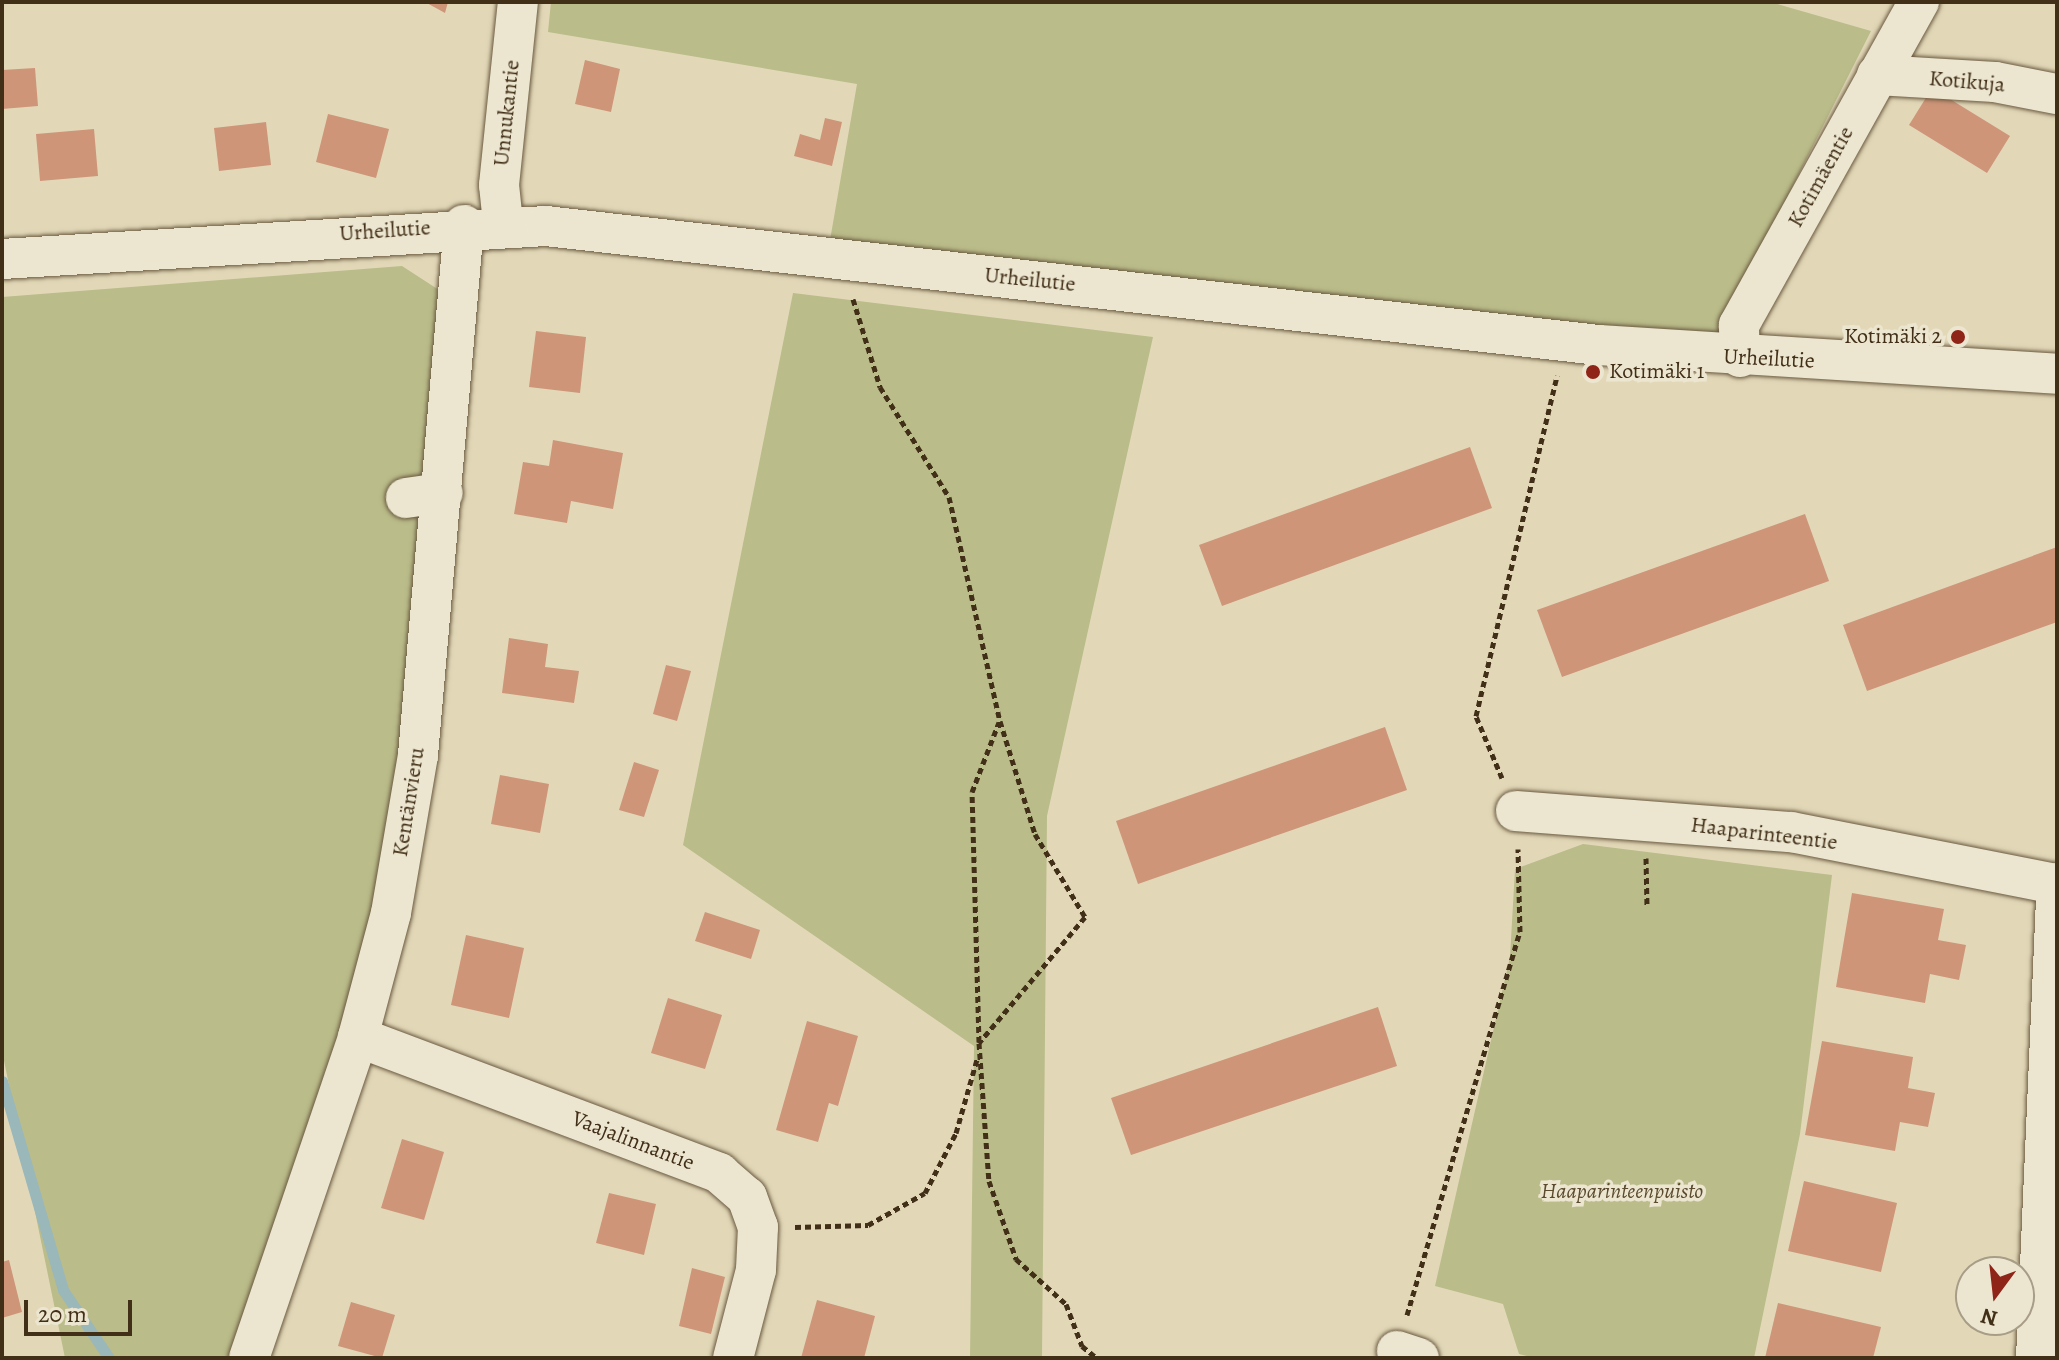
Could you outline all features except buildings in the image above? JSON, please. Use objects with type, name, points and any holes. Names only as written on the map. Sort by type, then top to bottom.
[{"type":"street","name":"Unnukantie","points":[[503,223],[499,185],[518,2]]},
{"type":"street","name":"Kotimäentie","points":[[1740,357],[1739,325],[1919,2]]},
{"type":"street","name":"Kotikuja","points":[[1877,75],[1995,82],[2057,94]]},
{"type":"street","name":"Urheilutie","points":[[2,259],[503,223],[1740,357],[2057,374]]},
{"type":"street","name":"Kentänvieru","points":[[249,1358],[358,1037],[391,913],[418,755],[425,496],[464,225]]},
{"type":"street","name":"Haaparinteentie","points":[[1516,811],[1791,832],[2057,884]]},
{"type":"street","points":[[2036,1358],[2057,884]]},
{"type":"street","name":"Vaajalinnantie","points":[[358,1037],[719,1173],[747,1197],[758,1227]]},
{"type":"street","points":[[733,1358],[758,1227]]},
{"type":"path","points":[[758,1227],[868,1225],[925,1193],[956,1133],[980,1051],[979,1043],[1085,917],[1035,834],[1000,721],[949,497],[880,387],[850,287]]},
{"type":"path","points":[[1408,1354],[1520,932],[1516,811],[1476,716],[1559,366]]},
{"type":"path","points":[[1000,721],[972,792],[980,1051],[989,1181],[1016,1259],[1066,1304],[1082,1346],[1097,1358]]},
{"type":"path","points":[[1646,821],[1647,907]]},
{"type":"green space","points":[[551,2],[1770,2],[1871,31],[1710,350],[829,246],[857,84],[548,32]]},
{"type":"green space","points":[[402,266],[439,290],[398,762],[377,906],[340,1037],[230,1358],[65,1358],[2,1051],[2,297]]},
{"type":"green space","points":[[793,293],[1153,337],[1047,816],[1042,1358],[970,1358],[974,1046],[683,845]]},
{"type":"green space","name":"Haaparinteenpuisto","points":[[1583,844],[1832,875],[1800,1134],[1754,1358],[1535,1358],[1519,1354],[1503,1304],[1435,1286],[1510,957],[1515,869]]},
{"type":"waterway","points":[[2,1081],[63,1290],[109,1358]]},
{"type":"place","name":"Kotimäki 2","points":[[1958,337]]},
{"type":"place","name":"Kotimäki 1","points":[[1593,372]]}]
